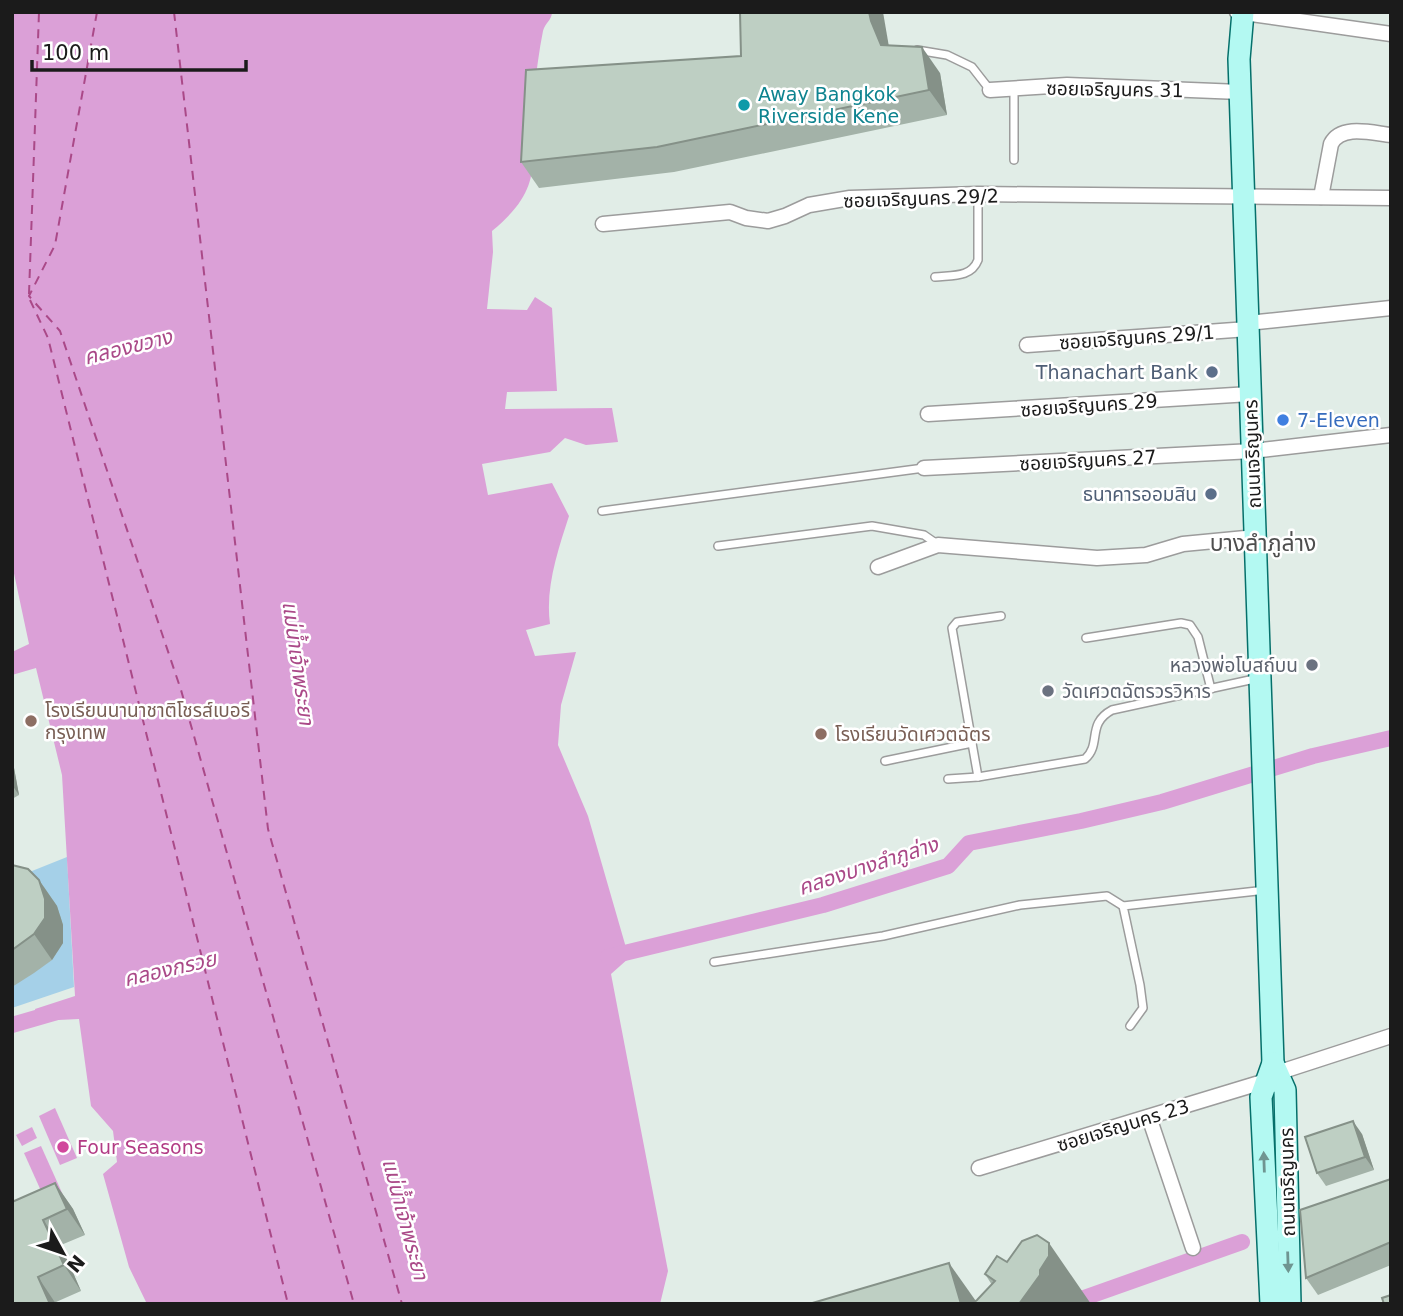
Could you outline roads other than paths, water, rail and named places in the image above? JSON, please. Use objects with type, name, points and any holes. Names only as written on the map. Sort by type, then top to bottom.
[{"type":"main road","name":"ถนนเจริญนคร","points":[[1241,12],[1239,59],[1243,197],[1272,1072],[1262,1097],[1274,1303]]},
{"type":"main road","name":"ถนนเจริญนคร","points":[[1272,1072],[1285,1090],[1295,1217],[1274,1303]]},
{"type":"street","points":[[1241,12],[1391,34]]},
{"type":"street","name":"ซอยเจริญนคร 31","points":[[990,90],[1067,85],[1240,92]]},
{"type":"street","points":[[1321,197],[1331,144],[1335,136],[1342,131],[1391,135]]},
{"type":"street","name":"ซอยเจริญนคร 29/2","points":[[603,224],[730,212],[746,218],[768,221],[809,205],[850,198],[978,194],[1391,198]]},
{"type":"street","name":"ซอยเจริญนคร 29/1","points":[[1027,345],[1248,326],[1391,308]]},
{"type":"street","name":"ซอยเจริญนคร 29","points":[[928,414],[1250,394]]},
{"type":"street","name":"ซอยเจริญนคร 27","points":[[923,468],[1253,451],[1391,435]]},
{"type":"street","points":[[878,567],[938,545],[1097,558],[1146,555],[1206,540],[1256,537]]},
{"type":"street","name":"ซอยเจริญนคร 23","points":[[979,1168],[1149,1117],[1272,1072],[1391,1036]]},
{"type":"street","points":[[1149,1117],[1193,1248]]},
{"type":"lane","points":[[908,48],[947,55],[972,67],[990,90]]},
{"type":"lane","points":[[1014,89],[1014,160]]},
{"type":"lane","points":[[935,277],[969,273],[974,268],[978,260],[978,194]]},
{"type":"lane","points":[[602,511],[923,468]]},
{"type":"lane","points":[[718,546],[872,526],[924,535],[938,545]]},
{"type":"lane","points":[[978,777],[952,628],[957,622],[1001,616]]},
{"type":"lane","points":[[1086,638],[1181,623],[1190,625],[1198,637],[1212,689]]},
{"type":"lane","points":[[948,779],[978,777],[1085,760],[1092,752],[1095,726],[1112,710],[1259,678]]},
{"type":"lane","points":[[885,761],[972,743]]},
{"type":"lane","points":[[714,962],[883,936],[1020,905],[1107,896],[1123,906],[1266,890]]},
{"type":"lane","points":[[1123,906],[1143,1008],[1130,1026]]},
{"type":"water","points":[[12,12],[552,12],[543,31],[534,89],[533,165],[530,181],[511,213],[492,231],[493,252],[487,309],[527,310],[535,297],[552,308],[557,391],[507,392],[505,409],[612,408],[618,442],[586,445],[565,438],[550,452],[482,464],[488,495],[552,483],[569,516],[551,583],[550,624],[526,630],[535,656],[576,652],[561,705],[558,745],[588,816],[629,958],[611,974],[668,1271],[660,1304],[147,1304],[129,1267],[103,1174],[117,1162],[113,1131],[91,1106],[79,1019],[38,1021],[35,1009],[75,996],[62,775],[36,668],[12,675],[12,652],[29,644],[12,564]]},
{"type":"water","points":[[55,1108],[77,1158],[60,1165],[39,1116]]},
{"type":"water","points":[[32,1127],[37,1138],[22,1146],[16,1135]]},
{"type":"water","points":[[41,1146],[63,1195],[46,1202],[24,1153]]},
{"type":"waterway","name":"คลองบางลำภูล่าง","points":[[608,957],[823,905],[948,866],[969,843],[1162,802],[1313,756],[1391,738]]},
{"type":"waterway","name":"คลองกรวย","points":[[12,1025],[57,1012]]},
{"type":"waterway","points":[[1067,1304],[1242,1242]]},
{"type":"place","name":"Away Bangkok Riverside Kene","points":[[744,105]]},
{"type":"place","name":"Thanachart Bank","points":[[1212,372]]},
{"type":"place","name":"7-Eleven","points":[[1283,420]]},
{"type":"place","name":"ธนาคารออมสิน","points":[[1211,494]]},
{"type":"place","name":"หลวงพ่อโบสถ์บน","points":[[1312,665]]},
{"type":"place","name":"วัดเศวตฉัตรวรวิหาร","points":[[1048,691]]},
{"type":"place","name":"โรงเรียนนานาชาติโชรส์เบอรี กรุงเทพ","points":[[31,721]]},
{"type":"place","name":"โรงเรียนวัดเศวตฉัตร","points":[[821,734]]},
{"type":"place","name":"Four Seasons","points":[[63,1147]]},
{"type":"district","name":"บางลำภูล่าง","points":[[1263,543]]},
{"type":"water label","name":"คลองขวาง","points":[[128,347]]},
{"type":"water label","name":"แม่น้ำเจ้าพระยา","points":[[298,663]]},
{"type":"water label","name":"แม่น้ำเจ้าพระยา","points":[[405,1219]]}]
